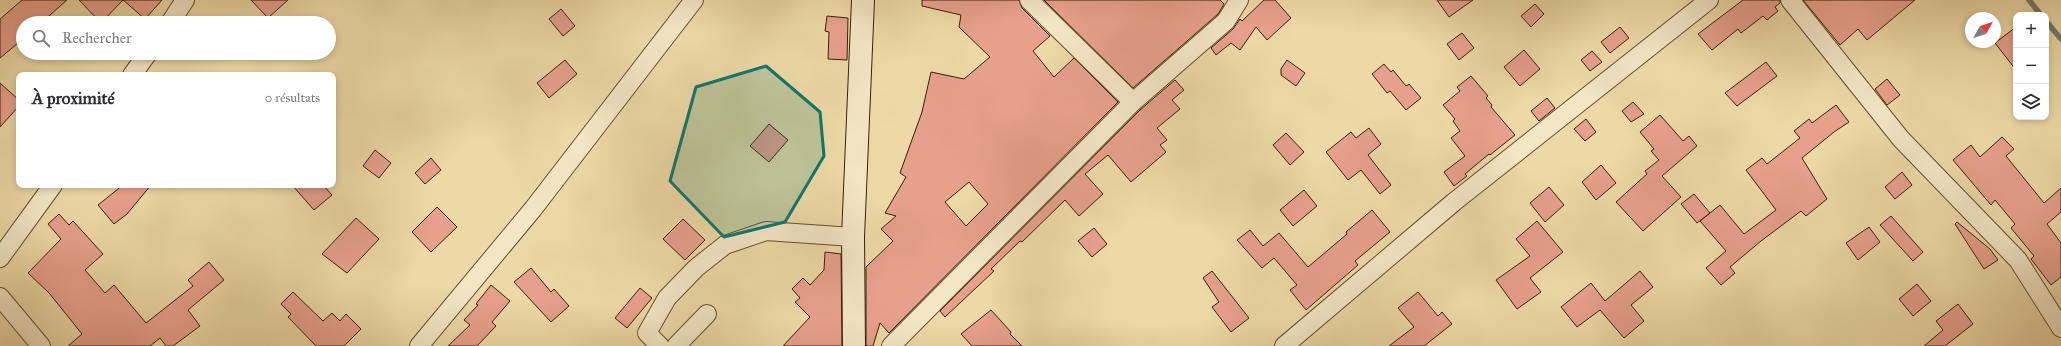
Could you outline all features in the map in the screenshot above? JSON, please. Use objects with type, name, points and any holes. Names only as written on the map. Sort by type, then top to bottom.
[{"type":"street","points":[[175,16],[185,0]]},
{"type":"street","points":[[419,346],[533,209],[694,0]]},
{"type":"street","points":[[854,346],[853,237],[863,0]]},
{"type":"street","points":[[1029,0],[1133,102]]},
{"type":"street","points":[[892,346],[1133,102],[1226,21],[1239,0]]},
{"type":"street","points":[[1284,346],[1454,202],[1709,0]]},
{"type":"street","points":[[1790,0],[1901,139],[2018,260],[2061,328]]},
{"type":"street","points":[[134,72],[143,60]]},
{"type":"street","points":[[0,258],[51,188]]},
{"type":"street","points":[[660,346],[647,333],[667,298],[696,268],[725,245],[766,231],[853,237]]},
{"type":"street","points":[[0,297],[41,346]]},
{"type":"street","points":[[676,346],[707,314]]},
{"type":"highlighted area","points":[[766,66],[820,112],[824,156],[785,222],[724,237],[670,181],[696,87]]},
{"type":"building","points":[[22,0],[67,0],[49,16],[16,16],[16,45],[0,58],[0,19]]},
{"type":"building","points":[[79,0],[123,0],[108,16],[94,16]]},
{"type":"building","points":[[123,0],[162,0],[148,16],[142,16]]},
{"type":"building","points":[[251,0],[288,0],[270,16],[266,16]]},
{"type":"building","points":[[922,0],[1019,0],[1022,8],[1050,36],[1033,51],[1054,77],[1074,58],[1118,102],[889,333],[880,323],[873,346],[866,346],[866,267],[893,241],[881,229],[896,216],[885,213],[906,177],[900,173],[922,112],[931,72],[964,79],[990,57],[959,27],[961,15],[922,6]],"holes":[[[969,182],[988,204],[966,226],[945,202]]]},
{"type":"building","points":[[1044,0],[1220,0],[1224,4],[1218,14],[1133,88]]},
{"type":"building","points":[[1264,0],[1275,0],[1291,18],[1267,40],[1256,27],[1240,50],[1231,43],[1216,55],[1211,48],[1233,29],[1240,19],[1242,21]]},
{"type":"building","points":[[1437,0],[1473,0],[1449,17]]},
{"type":"building","points":[[1743,0],[1780,0],[1780,3],[1775,7],[1778,11],[1767,20],[1763,16],[1741,33],[1738,29],[1712,50],[1698,34]]},
{"type":"building","points":[[1803,0],[1915,0],[1867,40],[1858,29],[1840,45]]},
{"type":"building","points":[[1535,4],[1544,14],[1531,27],[1521,16]]},
{"type":"building","points":[[561,9],[575,26],[563,36],[549,19]]},
{"type":"building","points":[[827,16],[848,18],[847,60],[828,59],[829,32],[825,31]]},
{"type":"building","points":[[1620,27],[1629,38],[1610,53],[1601,42]]},
{"type":"building","points":[[2013,29],[2013,66],[1999,48],[2001,48],[2001,38]]},
{"type":"building","points":[[1462,33],[1474,48],[1459,60],[1447,44]]},
{"type":"building","points":[[1524,50],[1540,69],[1520,86],[1504,67]]},
{"type":"building","points":[[1592,51],[1602,62],[1590,71],[1581,60]]},
{"type":"building","points":[[565,60],[577,74],[549,98],[537,83]]},
{"type":"building","points":[[1287,60],[1305,73],[1296,86],[1281,75],[1281,69]]},
{"type":"building","points":[[1766,62],[1777,76],[1737,106],[1725,93]]},
{"type":"building","points":[[1384,64],[1391,72],[1393,70],[1406,86],[1409,84],[1421,98],[1406,110],[1390,91],[1387,93],[1372,74]]},
{"type":"building","points":[[1471,76],[1488,96],[1486,98],[1492,105],[1491,107],[1515,135],[1465,174],[1467,176],[1454,186],[1444,172],[1465,156],[1451,138],[1460,131],[1453,121],[1455,119],[1443,105],[1460,91],[1457,87]]},
{"type":"building","points":[[1887,79],[1900,95],[1887,105],[1875,89]]},
{"type":"building","points":[[1175,80],[1184,90],[1172,100],[1180,109],[1157,128],[1167,140],[1160,145],[1166,152],[1131,182],[1108,155],[1085,174],[1103,194],[1079,216],[1065,200],[1022,242],[1020,241],[991,269],[994,271],[945,317],[940,311],[1140,110]]},
{"type":"building","points":[[0,83],[16,97],[16,109],[0,127]]},
{"type":"building","points":[[1547,98],[1555,108],[1539,121],[1531,111]]},
{"type":"building","points":[[1633,102],[1644,114],[1631,122],[1622,111]]},
{"type":"building","points":[[1836,105],[1849,122],[1802,158],[1827,199],[1806,216],[1801,211],[1761,241],[1730,267],[1735,273],[1721,285],[1706,268],[1726,251],[1700,221],[1720,205],[1744,234],[1776,210],[1746,170],[1762,158],[1767,164],[1800,138],[1794,131],[1809,119],[1812,123]]},
{"type":"building","points":[[1660,115],[1683,141],[1689,136],[1697,146],[1662,176],[1681,197],[1643,231],[1616,202],[1647,174],[1645,171],[1659,160],[1651,151],[1654,149],[1640,132]]},
{"type":"building","points":[[1586,119],[1596,132],[1585,141],[1574,129]]},
{"type":"building","points":[[769,124],[788,140],[769,162],[750,146]]},
{"type":"building","points":[[1369,128],[1381,144],[1368,155],[1391,185],[1380,194],[1361,170],[1348,180],[1326,152],[1351,132],[1356,138]]},
{"type":"building","points":[[1286,133],[1304,152],[1290,165],[1273,145]]},
{"type":"building","points":[[2002,137],[2014,149],[2006,156],[2044,203],[2061,188],[2061,212],[2047,224],[2061,243],[2061,277],[2051,285],[2031,259],[2034,256],[2011,228],[2015,224],[1995,200],[1991,205],[1953,160],[1971,145],[1980,157]]},
{"type":"building","points":[[375,150],[391,163],[379,178],[363,166]]},
{"type":"building","points":[[431,158],[441,170],[425,184],[415,173]]},
{"type":"building","points":[[1601,165],[1616,183],[1596,200],[1582,182]]},
{"type":"building","points":[[1902,172],[1912,185],[1895,199],[1885,187]]},
{"type":"building","points":[[1549,187],[1564,205],[1545,222],[1530,203]]},
{"type":"building","points":[[119,188],[149,188],[127,214],[114,224],[98,205]]},
{"type":"building","points":[[295,188],[326,188],[332,195],[314,210]]},
{"type":"building","points":[[1304,190],[1317,206],[1293,226],[1280,210]]},
{"type":"building","points":[[1694,194],[1710,213],[1697,223],[1681,204]]},
{"type":"building","points":[[437,207],[457,227],[431,252],[412,232]]},
{"type":"building","points":[[1372,210],[1390,232],[1355,261],[1358,265],[1306,310],[1290,290],[1297,285],[1274,258],[1262,268],[1237,240],[1250,230],[1263,246],[1279,233],[1308,267],[1347,234],[1346,232]]},
{"type":"building","points":[[59,214],[69,225],[73,221],[103,254],[85,270],[105,293],[114,285],[146,323],[193,286],[188,280],[209,262],[224,280],[188,310],[200,326],[173,346],[166,346],[160,338],[150,346],[68,346],[82,334],[49,293],[28,273],[61,239],[48,224]]},
{"type":"building","points":[[1891,216],[1923,252],[1913,261],[1880,225]]},
{"type":"building","points":[[356,218],[379,239],[347,273],[322,254]]},
{"type":"building","points":[[683,219],[705,240],[685,260],[663,239]]},
{"type":"building","points":[[1537,221],[1563,252],[1530,278],[1541,292],[1517,309],[1496,280],[1530,256],[1516,239]]},
{"type":"building","points":[[1957,222],[1990,249],[1998,260],[1984,269],[1955,224]]},
{"type":"building","points":[[1869,227],[1880,242],[1858,260],[1846,243]]},
{"type":"building","points":[[1094,228],[1107,244],[1092,257],[1078,241]]},
{"type":"building","points":[[825,252],[841,254],[842,346],[783,346],[810,317],[795,302],[800,298],[792,289],[803,278],[810,285],[824,270]]},
{"type":"building","points":[[531,268],[551,292],[554,289],[569,306],[551,322],[514,282]]},
{"type":"building","points":[[1212,271],[1249,318],[1231,332],[1212,307],[1219,302],[1203,278]]},
{"type":"building","points":[[1640,271],[1653,287],[1631,305],[1644,321],[1624,338],[1600,310],[1577,327],[1561,307],[1591,283],[1605,301]]},
{"type":"building","points":[[1917,284],[1931,301],[1913,316],[1899,299]]},
{"type":"building","points":[[491,285],[510,301],[492,322],[496,326],[477,346],[448,346],[470,325],[464,320],[478,305],[476,304]]},
{"type":"building","points":[[640,288],[652,298],[627,328],[615,318]]},
{"type":"building","points":[[293,292],[323,321],[332,313],[340,321],[346,314],[361,329],[344,346],[316,346],[288,317],[291,314],[281,304]]},
{"type":"building","points":[[1418,292],[1438,316],[1442,312],[1452,324],[1424,346],[1389,346],[1414,327],[1398,308]]},
{"type":"building","points":[[1958,304],[1973,324],[1945,346],[1924,346],[1943,330],[1936,321]]},
{"type":"building","points":[[991,310],[1011,332],[1010,334],[1022,346],[972,346],[961,334]]},
{"type":"waterway","points":[[2029,0],[2039,12]]},
{"type":"waterway","points":[[2049,25],[2061,39]]}]
